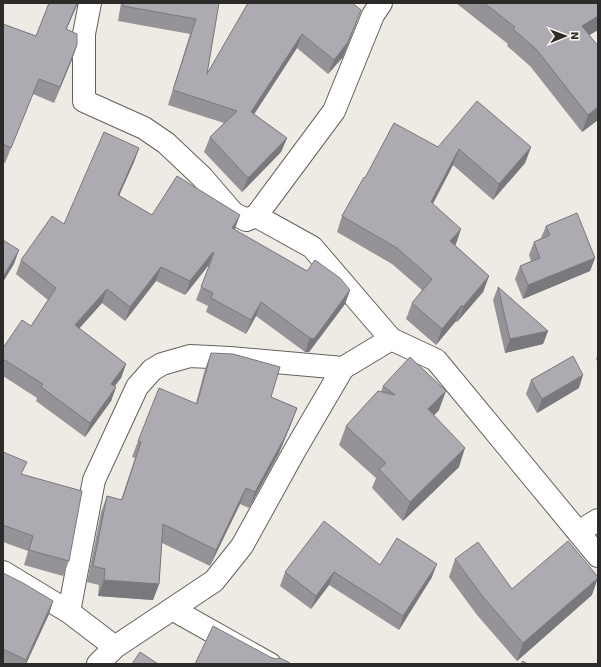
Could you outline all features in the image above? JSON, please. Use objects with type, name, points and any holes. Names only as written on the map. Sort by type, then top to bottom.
[{"type":"street","points":[[90,3],[84,34],[84,101],[144,128],[166,143],[202,177],[233,213],[246,220],[256,216],[334,111],[373,15],[381,3]]},
{"type":"street","points":[[256,216],[312,247],[391,339],[436,360],[598,556]]},
{"type":"street","points":[[98,664],[114,647],[214,581],[242,546],[295,450],[343,368],[391,339]]},
{"type":"street","points":[[69,612],[94,480],[137,387],[152,370],[162,364],[190,356],[343,368]]},
{"type":"street","points":[[578,532],[598,520]]},
{"type":"street","points":[[3,572],[69,612],[114,647]]},
{"type":"street","points":[[172,609],[270,664]]},
{"type":"building","points":[[49,3],[77,3],[66,29],[77,34],[77,45],[60,87],[39,79],[11,148],[3,144],[3,24],[36,36]]},
{"type":"building","points":[[124,3],[219,3],[207,74],[248,3],[352,3],[361,10],[348,42],[334,60],[302,34],[251,112],[287,138],[248,178],[210,137],[237,111],[173,90],[196,19],[123,6]]},
{"type":"building","points":[[484,3],[598,3],[598,16],[582,26],[598,46],[598,107],[588,115],[536,49],[513,29],[515,27]]},
{"type":"building","points":[[477,101],[531,147],[499,184],[459,149],[431,202],[461,229],[450,241],[489,276],[442,329],[412,303],[432,279],[397,248],[342,216],[364,177],[365,178],[394,123],[438,147]]},
{"type":"building","points":[[104,132],[139,148],[118,195],[152,215],[177,176],[240,215],[232,228],[307,271],[315,260],[340,278],[350,290],[314,339],[310,338],[261,302],[251,320],[211,298],[213,293],[201,287],[214,253],[213,252],[190,281],[161,267],[130,307],[107,289],[75,325],[126,364],[111,384],[116,387],[90,423],[41,387],[43,384],[3,359],[3,348],[22,320],[31,326],[56,288],[21,260],[52,216],[64,224]]},
{"type":"building","points":[[577,213],[595,258],[528,285],[520,266],[540,258],[534,242],[550,235],[546,226]]},
{"type":"building","points":[[3,240],[19,250],[3,277]]},
{"type":"building","points":[[498,287],[548,331],[510,339]]},
{"type":"building","points":[[211,353],[233,354],[280,367],[271,397],[297,408],[285,437],[255,492],[246,488],[216,550],[163,524],[159,584],[104,580],[105,569],[93,566],[107,496],[122,500],[141,442],[138,441],[159,388],[197,404]]},
{"type":"building","points":[[573,356],[583,375],[542,399],[531,380]]},
{"type":"building","points":[[410,357],[446,391],[428,409],[465,448],[410,502],[379,469],[386,463],[346,426],[378,391],[395,395],[383,386]]},
{"type":"building","points":[[3,452],[27,462],[21,474],[82,491],[69,561],[29,550],[33,536],[3,525]]},
{"type":"building","points":[[324,521],[380,565],[397,538],[437,564],[403,616],[334,572],[316,596],[285,572]]},
{"type":"building","points":[[568,541],[598,578],[523,643],[483,597],[455,559],[478,542],[512,589]]},
{"type":"building","points":[[3,573],[53,601],[26,660],[3,649]]},
{"type":"building","points":[[213,626],[270,657],[276,659],[280,658],[290,664],[195,664]]},
{"type":"building","points":[[140,652],[158,664],[132,664]]},
{"type":"building","points":[[523,661],[527,664],[520,664]]}]
